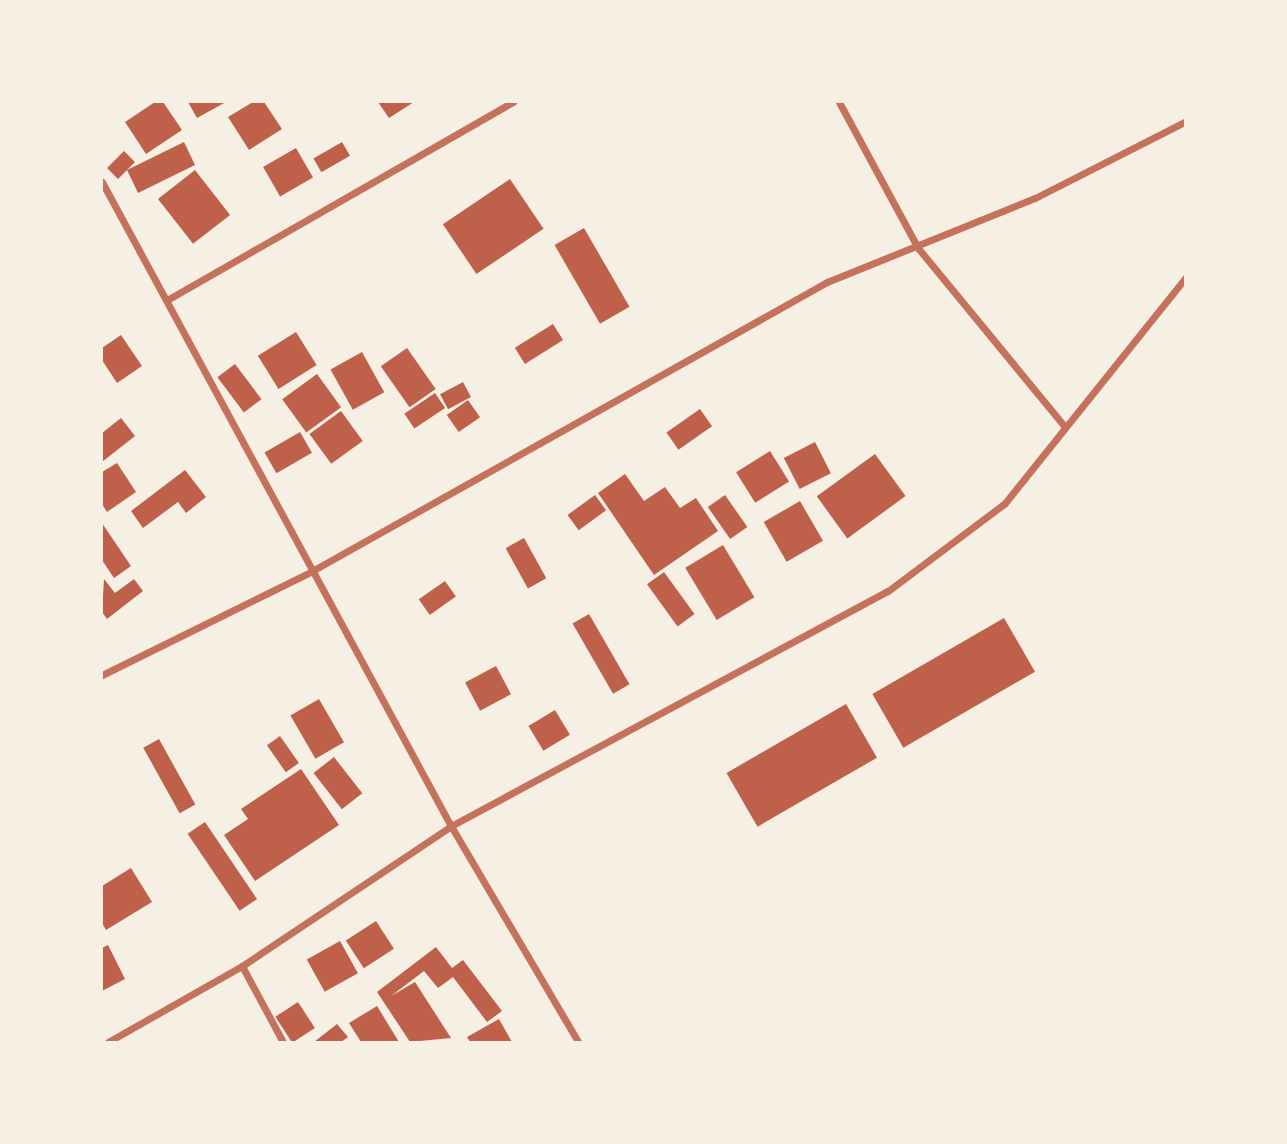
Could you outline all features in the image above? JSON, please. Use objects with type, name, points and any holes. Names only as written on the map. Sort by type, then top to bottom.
[{"type":"street","points":[[167,300],[513,102]]},
{"type":"street","points":[[839,102],[918,248],[1064,426]]},
{"type":"street","points":[[102,675],[312,571],[827,282],[918,248],[1035,198],[1185,121]]},
{"type":"street","points":[[102,182],[451,826],[578,1042]]},
{"type":"street","points":[[108,1042],[242,966],[451,826],[888,592],[1005,503],[1185,277]]},
{"type":"street","points":[[242,966],[283,1042]]},
{"type":"building","points":[[155,102],[163,102],[182,130],[146,154],[125,122]]},
{"type":"building","points":[[188,102],[226,102],[197,118]]},
{"type":"building","points":[[253,102],[264,102],[282,129],[249,150],[228,117]]},
{"type":"building","points":[[378,102],[414,102],[389,118]]},
{"type":"building","points":[[184,142],[195,165],[138,193],[127,170]]},
{"type":"building","points":[[342,142],[350,156],[321,172],[313,158]]},
{"type":"building","points":[[296,148],[313,177],[280,196],[263,167]]},
{"type":"building","points":[[124,151],[135,162],[118,179],[107,168]]},
{"type":"building","points":[[195,170],[230,215],[193,244],[158,199]]},
{"type":"building","points":[[510,179],[544,229],[476,274],[443,224]]},
{"type":"building","points":[[584,228],[630,307],[600,324],[555,245]]},
{"type":"building","points":[[553,324],[563,340],[525,364],[515,348]]},
{"type":"building","points":[[296,332],[317,365],[279,389],[258,356]]},
{"type":"building","points":[[121,335],[142,366],[117,383],[102,360],[102,348]]},
{"type":"building","points":[[407,348],[436,389],[409,407],[381,366]]},
{"type":"building","points":[[362,352],[384,392],[353,410],[331,369]]},
{"type":"building","points":[[235,364],[261,399],[244,412],[217,377]]},
{"type":"building","points":[[317,374],[341,407],[306,432],[282,399]]},
{"type":"building","points":[[463,382],[471,397],[448,409],[440,394]]},
{"type":"building","points":[[435,393],[445,408],[414,429],[404,414]]},
{"type":"building","points":[[468,400],[480,417],[459,432],[447,415]]},
{"type":"building","points":[[700,409],[712,426],[678,450],[666,433]]},
{"type":"building","points":[[341,411],[363,441],[331,464],[309,434]]},
{"type":"building","points":[[121,418],[135,436],[102,462],[102,433]]},
{"type":"building","points":[[300,432],[312,453],[276,473],[264,452]]},
{"type":"building","points":[[815,442],[831,473],[800,489],[784,458]]},
{"type":"building","points":[[770,451],[789,482],[755,503],[736,472]]},
{"type":"building","points":[[875,454],[906,496],[847,538],[817,496]]},
{"type":"building","points":[[117,463],[136,492],[107,512],[102,504],[102,472]]},
{"type":"building","points":[[185,470],[206,497],[186,513],[178,502],[143,528],[131,511]]},
{"type":"building","points":[[625,474],[644,501],[665,487],[680,508],[696,498],[718,531],[654,575],[598,493]]},
{"type":"building","points":[[595,495],[606,510],[579,530],[567,515]]},
{"type":"building","points":[[725,495],[747,527],[730,539],[708,507]]},
{"type":"building","points":[[800,501],[823,541],[787,562],[764,522]]},
{"type":"building","points":[[102,523],[131,566],[114,578],[102,560]]},
{"type":"building","points":[[524,538],[546,578],[528,588],[506,548]]},
{"type":"building","points":[[723,545],[754,597],[717,620],[685,568]]},
{"type":"building","points":[[664,572],[695,614],[678,626],[647,584]]},
{"type":"building","points":[[104,579],[115,593],[134,579],[143,591],[107,619],[102,612]]},
{"type":"building","points":[[445,581],[456,597],[430,615],[419,599]]},
{"type":"building","points":[[589,614],[630,684],[613,694],[573,624]]},
{"type":"building","points":[[1004,618],[1035,672],[903,748],[872,694]]},
{"type":"building","points":[[496,666],[511,694],[480,711],[465,682]]},
{"type":"building","points":[[319,699],[344,742],[315,759],[290,716]]},
{"type":"building","points":[[846,704],[877,758],[757,827],[726,773]]},
{"type":"building","points":[[555,710],[570,735],[543,751],[528,726]]},
{"type":"building","points":[[280,736],[299,763],[286,772],[267,745]]},
{"type":"building","points":[[159,739],[195,805],[180,813],[143,748]]},
{"type":"building","points":[[334,757],[362,793],[342,809],[314,773]]},
{"type":"building","points":[[301,769],[339,825],[255,881],[224,835],[248,819],[241,809]]},
{"type":"building","points":[[205,822],[257,899],[240,911],[188,834]]},
{"type":"building","points":[[131,868],[152,902],[106,930],[102,923],[102,886]]},
{"type":"building","points":[[376,921],[394,949],[364,968],[346,941]]},
{"type":"building","points":[[340,941],[358,973],[325,992],[307,959]]},
{"type":"building","points":[[108,945],[125,979],[102,991],[102,948]]},
{"type":"building","points":[[436,947],[452,968],[463,960],[502,1011],[487,1022],[453,977],[438,988],[424,971],[391,996],[415,982],[451,1038],[410,1042],[377,992]]},
{"type":"building","points":[[298,1002],[315,1028],[292,1042],[275,1017]]},
{"type":"building","points":[[377,1006],[399,1042],[361,1042],[349,1023]]},
{"type":"building","points":[[499,1019],[512,1042],[470,1042],[467,1037]]},
{"type":"building","points":[[337,1024],[348,1037],[341,1042],[314,1042]]}]
